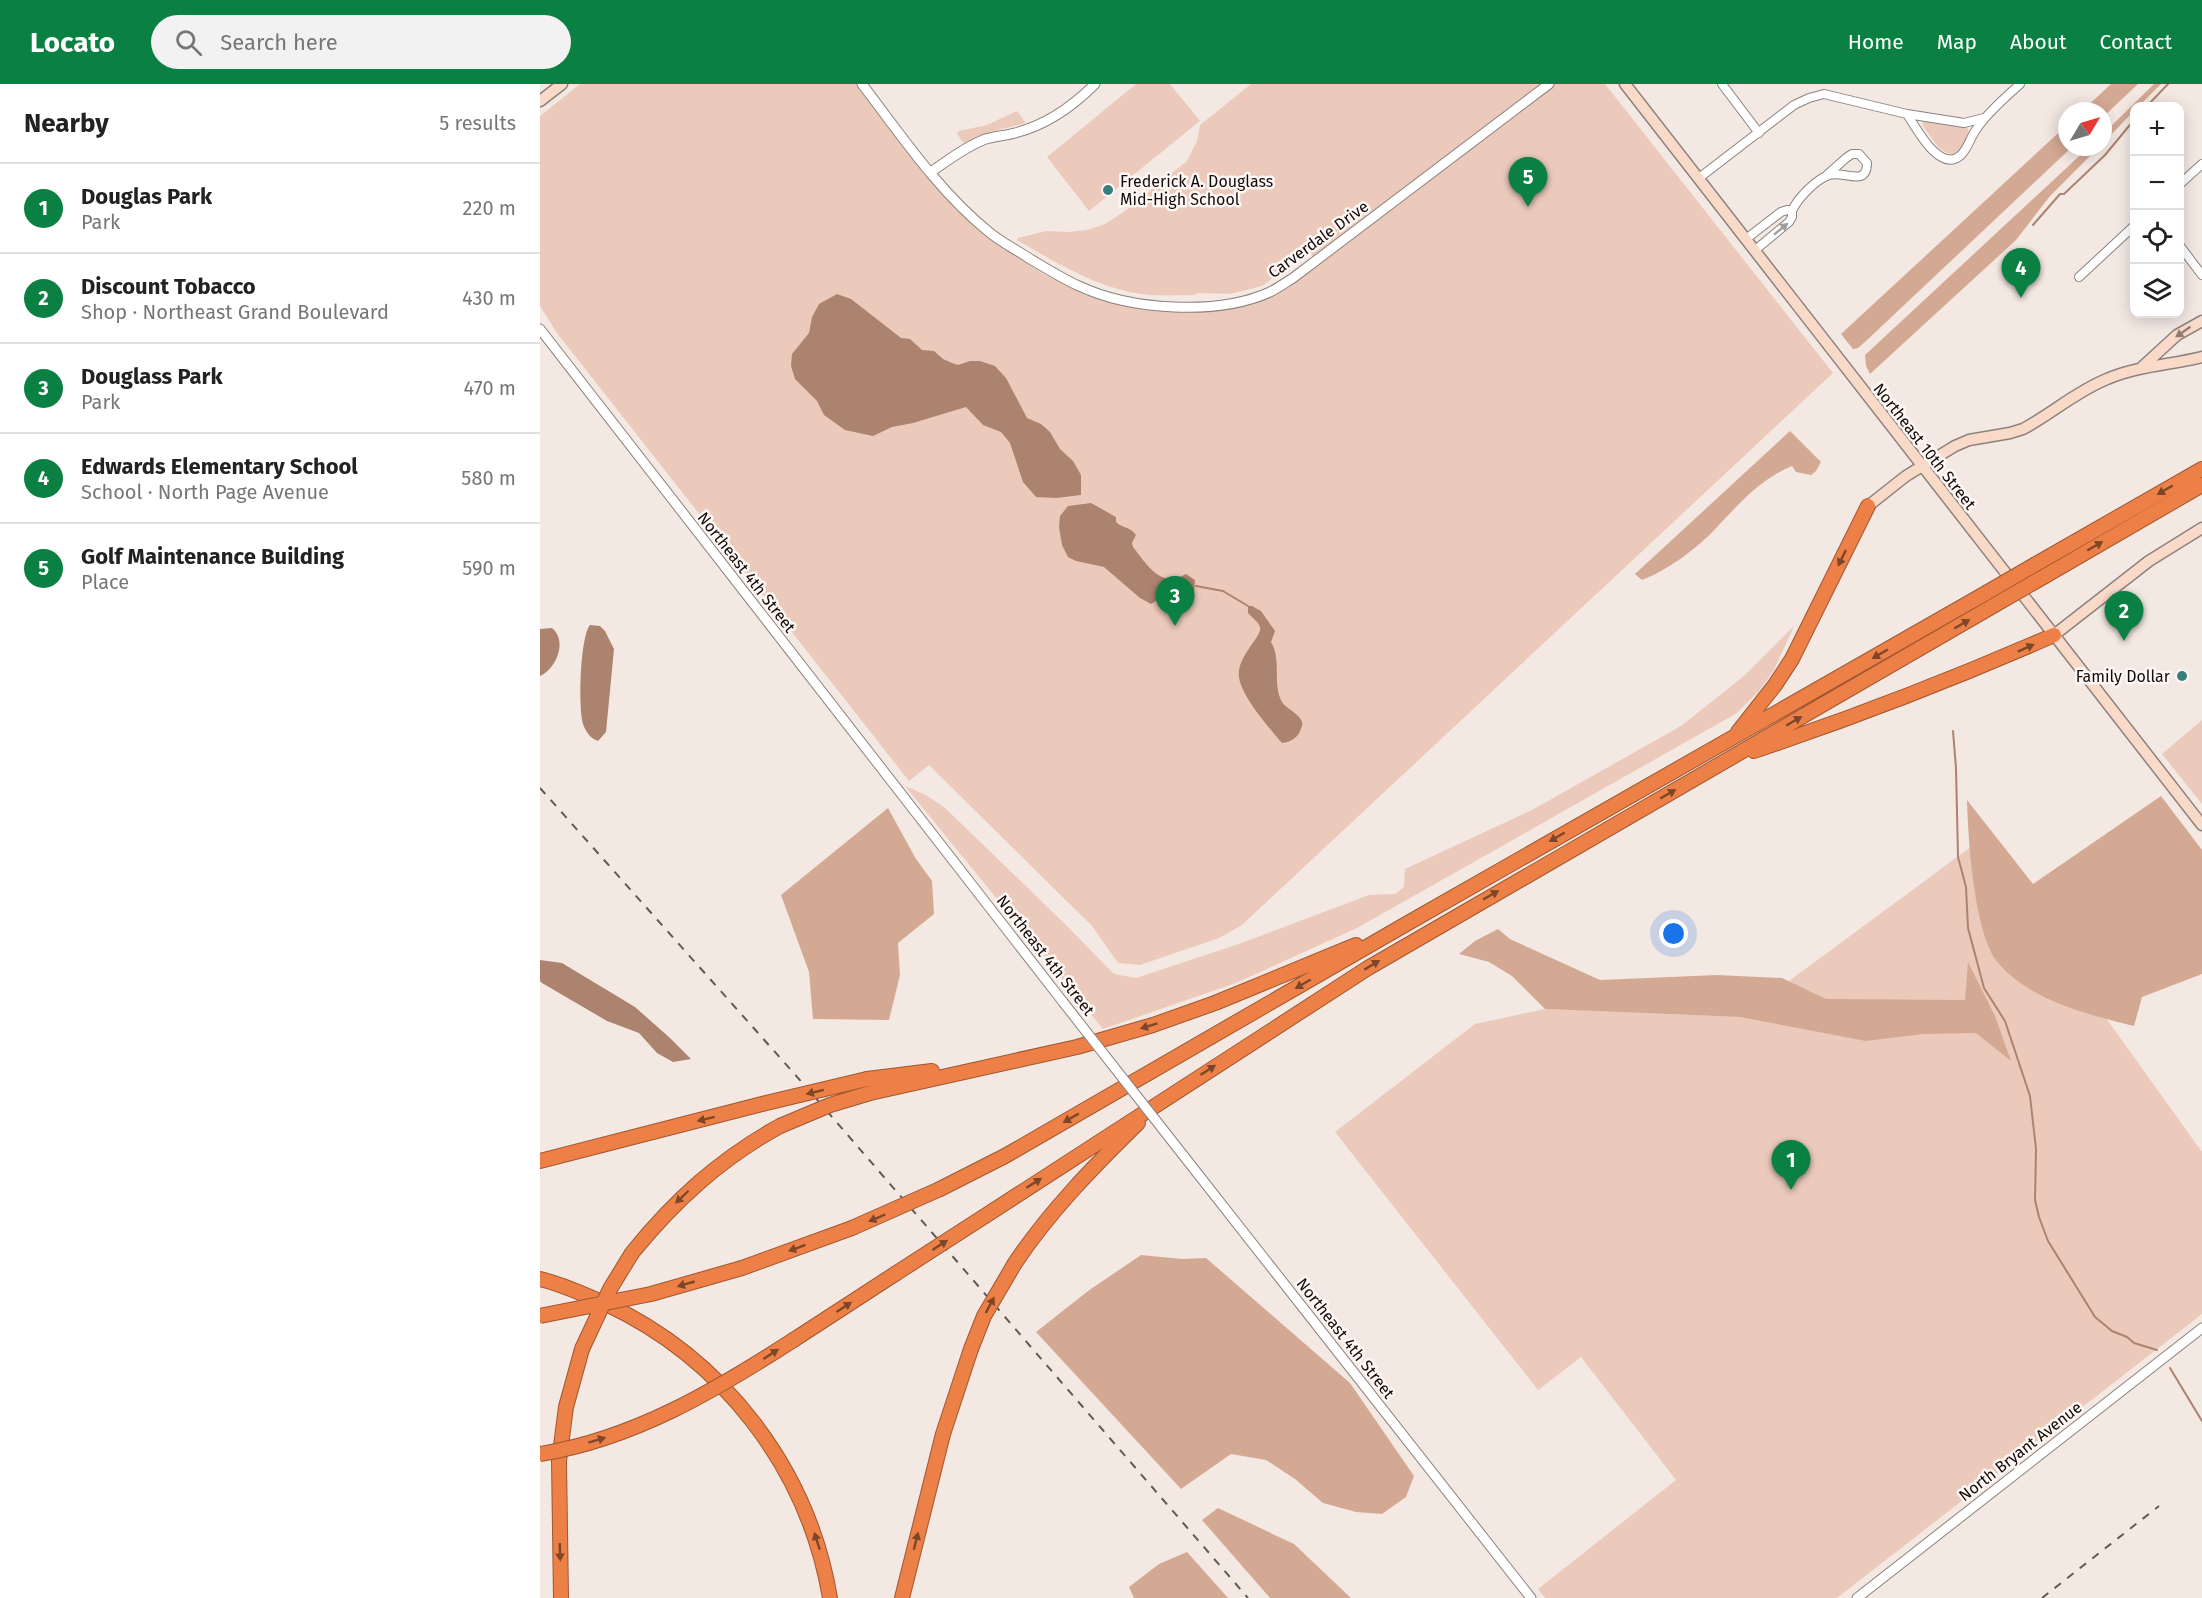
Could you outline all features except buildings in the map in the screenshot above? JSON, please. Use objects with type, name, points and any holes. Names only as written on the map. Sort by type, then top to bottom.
[{"type":"highway","points":[[540,1316],[651,1294],[742,1268],[852,1228],[940,1189],[1014,1150],[2202,469]]},
{"type":"highway","points":[[540,1454],[585,1443],[655,1419],[735,1378],[1368,968],[2202,484]]},
{"type":"highway","points":[[1734,736],[1775,685],[1792,659],[1868,506]]},
{"type":"highway","points":[[1725,761],[1811,732],[1998,660],[2054,635]]},
{"type":"highway","points":[[540,1161],[762,1104],[1077,1047],[1153,1025],[1224,999],[1408,923]]},
{"type":"highway","points":[[561,1598],[558,1505],[561,1439],[571,1385],[582,1349],[606,1297],[632,1253],[676,1202],[731,1156],[780,1126],[868,1086]]},
{"type":"highway","points":[[902,1598],[943,1434],[984,1317],[1033,1236],[1101,1160],[1159,1102]]},
{"type":"highway","points":[[540,1279],[577,1291],[643,1323],[688,1354],[732,1396],[761,1431],[781,1461],[798,1494],[812,1525],[822,1558],[830,1598]]},
{"type":"main road","points":[[540,101],[562,84]]},
{"type":"main road","name":"Northeast 10th Street","points":[[1625,84],[2202,825]]},
{"type":"main road","points":[[2141,368],[2177,335],[2202,321]]},
{"type":"main road","points":[[1868,506],[1922,466],[1955,446],[1969,440],[2023,429],[2093,385],[2141,368],[2202,357]]},
{"type":"main road","points":[[2054,635],[2149,561],[2202,528]]},
{"type":"street","name":"Carverdale Drive","points":[[862,84],[951,196],[990,233],[1080,287],[1124,301],[1189,307],[1226,304],[1269,292],[1293,278],[1549,84]]},
{"type":"street","points":[[931,172],[958,153],[979,142],[1016,133],[1052,118],[1079,99],[1095,84]]},
{"type":"street","points":[[1722,84],[1759,133]]},
{"type":"street","points":[[1907,114],[1931,149],[1943,159],[1952,160],[1960,156],[1984,118],[2020,84]]},
{"type":"street","points":[[1699,178],[1794,105],[1824,94],[1907,114],[1964,123],[1984,118]]},
{"type":"street","points":[[1754,250],[1790,222],[1797,199],[1852,154],[1859,154],[1867,163],[1864,175],[1858,177],[1827,175]]},
{"type":"street","points":[[2184,180],[2202,164]]},
{"type":"street","points":[[1746,239],[1781,212],[1792,211]]},
{"type":"street","points":[[2079,277],[2130,230]]},
{"type":"street","points":[[2184,251],[2202,275]]},
{"type":"street","name":"Northeast 4th Street","points":[[540,329],[1063,1002],[1531,1598]]},
{"type":"street","name":"North Bryant Avenue","points":[[1857,1598],[2202,1328]]},
{"type":"shaded area","points":[[580,84],[857,84],[955,209],[994,242],[1045,275],[1087,296],[1135,308],[1189,311],[1252,305],[1287,288],[1319,265],[1309,251],[1262,286],[1230,294],[1146,295],[1100,283],[1017,240],[1046,231],[1087,230],[1105,224],[1122,213],[1187,161],[1197,141],[1200,125],[1251,84],[1605,84],[1833,373],[1242,925],[1219,938],[1140,965],[1118,963],[1092,926],[929,765],[909,781],[557,333],[540,306],[540,116]]},
{"type":"shaded area","points":[[1136,84],[1170,84],[1200,121],[1089,211],[1047,157]]},
{"type":"shaded area","points":[[2111,84],[2138,84],[2112,109],[2112,102],[2092,102]]},
{"type":"shaded area","points":[[2154,84],[2161,84],[2143,102],[2136,102]]},
{"type":"shaded area","points":[[2130,108],[2130,115],[2112,134],[2112,125]]},
{"type":"shaded area","points":[[1017,111],[1026,123],[990,132],[964,143],[957,134],[959,131],[987,125]]},
{"type":"shaded area","points":[[1926,121],[1967,127],[1969,131],[1962,148],[1953,154],[1938,147],[1923,126],[1922,123]]},
{"type":"shaded area","points":[[2058,133],[2058,156],[2062,156],[1866,341],[1853,349],[1841,334]]},
{"type":"shaded area","points":[[2079,156],[2090,156],[2050,196],[2016,240],[1870,374],[1866,366],[1865,355]]},
{"type":"shaded area","points":[[837,294],[851,299],[901,338],[910,339],[922,350],[934,351],[943,359],[958,365],[980,361],[995,366],[1006,378],[1027,418],[1041,424],[1050,432],[1060,449],[1073,461],[1081,475],[1081,495],[1056,498],[1036,497],[1023,482],[1010,443],[1001,432],[983,425],[966,407],[892,427],[873,436],[845,430],[824,415],[817,401],[795,379],[791,366],[792,354],[809,333],[812,317],[819,304]]},
{"type":"shaded area","points":[[1790,431],[1821,462],[1816,471],[1811,475],[1796,472],[1792,466],[1780,472],[1751,492],[1709,535],[1682,558],[1642,580],[1635,574]]},
{"type":"shaded area","points":[[1091,503],[1116,517],[1116,522],[1134,532],[1136,535],[1132,543],[1133,547],[1160,576],[1172,579],[1186,574],[1195,580],[1194,593],[1188,596],[1167,594],[1151,604],[1140,598],[1104,567],[1068,557],[1062,545],[1060,516],[1068,506]]},
{"type":"shaded area","points":[[1248,606],[1261,611],[1275,631],[1271,642],[1276,656],[1279,695],[1284,705],[1302,722],[1297,736],[1286,742],[1282,743],[1263,721],[1241,685],[1239,669],[1241,662],[1260,631],[1259,625],[1248,613]]},
{"type":"shaded area","points":[[590,625],[600,626],[605,631],[614,649],[606,732],[598,741],[587,732],[581,716],[582,657]]},
{"type":"shaded area","points":[[1794,626],[1774,670],[1759,691],[1737,713],[1357,928],[1236,983],[1103,1029],[905,786],[924,794],[944,807],[1114,974],[1136,978],[1239,944],[1369,895],[1395,894],[1404,887],[1405,869],[1532,810],[1681,726],[1744,676]]},
{"type":"shaded area","points":[[552,628],[559,640],[558,654],[551,667],[540,676],[540,629]]},
{"type":"shaded area","points":[[2202,720],[2202,804],[2162,754]]},
{"type":"shaded area","points":[[2161,796],[2202,850],[2202,974],[2142,997],[2134,1026],[2061,1004],[2027,988],[2012,977],[1999,964],[1990,950],[1978,910],[1967,800],[2033,884]]},
{"type":"shaded area","points":[[888,808],[916,859],[932,881],[934,914],[898,943],[900,975],[889,1020],[813,1019],[809,972],[781,895]]},
{"type":"shaded area","points":[[1979,841],[2202,1152],[2202,1314],[1837,1598],[1545,1598],[1538,1589],[1676,1480],[1581,1357],[1538,1390],[1335,1132],[1475,1024],[1545,1009],[1740,1017]]},
{"type":"shaded area","points":[[1498,929],[1510,939],[1600,980],[1717,975],[1782,978],[1826,999],[1965,1000],[1968,962],[1995,1016],[2011,1061],[1976,1033],[1923,1034],[1866,1041],[1740,1017],[1545,1009],[1512,976],[1489,962],[1459,954],[1475,941]]},
{"type":"shaded area","points":[[540,960],[562,963],[635,1007],[691,1059],[673,1062],[657,1053],[639,1033],[607,1021],[542,983],[540,981]]},
{"type":"shaded area","points":[[1141,1255],[1182,1259],[1206,1258],[1350,1383],[1414,1476],[1406,1497],[1382,1514],[1356,1512],[1323,1503],[1295,1479],[1266,1460],[1231,1454],[1181,1489],[1036,1332],[1088,1291]]},
{"type":"shaded area","points":[[1218,1508],[1294,1544],[1351,1598],[1270,1598],[1202,1520]]},
{"type":"shaded area","points":[[1187,1552],[1228,1598],[1134,1598],[1129,1587],[1159,1564]]},
{"type":"waterway","points":[[2151,102],[2168,84]]},
{"type":"waterway","points":[[2033,225],[2060,194],[2064,194],[2105,155],[2130,125]]},
{"type":"waterway","points":[[1196,586],[1223,591],[1248,606]]},
{"type":"waterway","points":[[1953,731],[1958,857],[1966,887],[1968,928],[1984,988],[2005,1021],[2030,1096],[2036,1149],[2035,1200],[2039,1217],[2048,1241],[2095,1317],[2112,1331],[2127,1337],[2134,1343],[2157,1350]]},
{"type":"waterway","points":[[2170,1368],[2202,1421]]},
{"type":"railway","points":[[540,788],[807,1088],[1248,1598]]},
{"type":"railway","points":[[2042,1598],[2159,1506]]},
{"type":"place","name":"Frederick A. Douglass Mid-High School","points":[[1108,190]]},
{"type":"place","name":"Golf Maintenance Building","points":[[1528,207]]},
{"type":"place","name":"Edwards Elementary School","points":[[2021,298]]},
{"type":"place","name":"Douglass Park","points":[[1175,626]]},
{"type":"place","name":"Discount Tobacco","points":[[2124,641]]},
{"type":"place","name":"Family Dollar","points":[[2182,676]]},
{"type":"place","name":"Douglas Park","points":[[1791,1190]]}]
